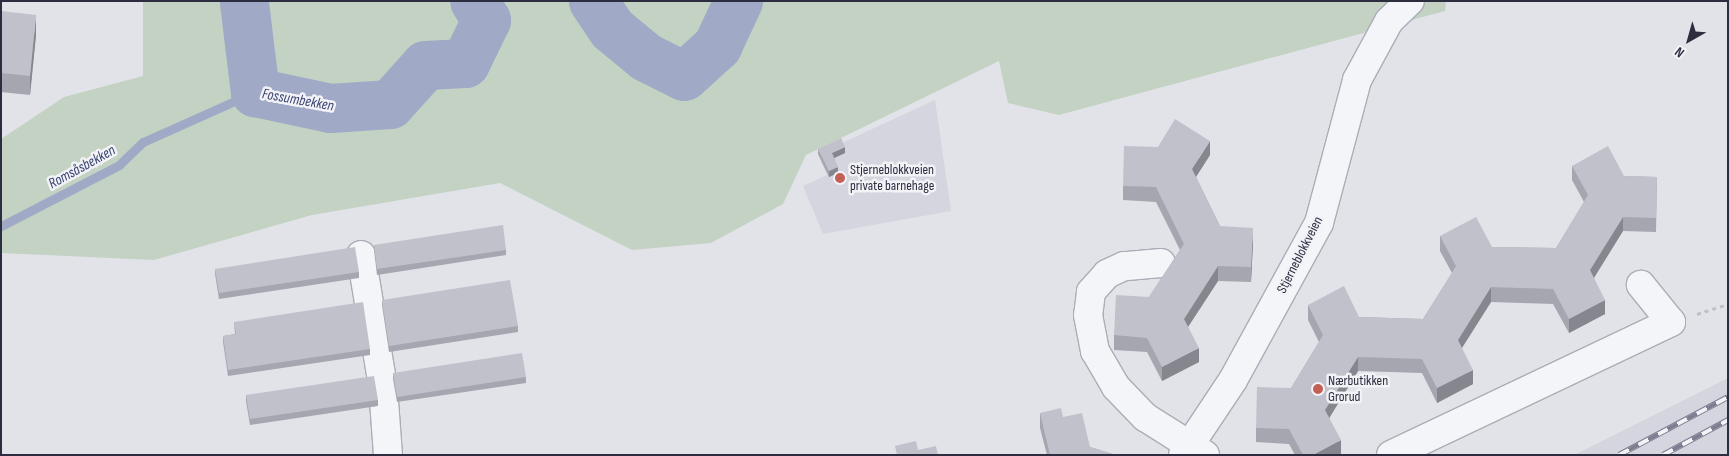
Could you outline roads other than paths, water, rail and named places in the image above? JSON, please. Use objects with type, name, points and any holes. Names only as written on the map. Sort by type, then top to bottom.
[{"type":"street","name":"Stjerneblokkveien","points":[[1193,452],[1319,223],[1357,80],[1389,21],[1410,1]]},
{"type":"street","points":[[361,255],[383,387],[388,455]]},
{"type":"street","points":[[1161,263],[1124,266],[1107,274],[1091,292],[1088,315],[1095,351],[1116,387],[1145,417],[1193,452]]},
{"type":"street","points":[[1391,455],[1671,322],[1641,285]]},
{"type":"waterway","name":"Fossumbekken","points":[[244,3],[255,92],[330,108],[390,104],[425,65],[465,63],[486,20],[474,1]]},
{"type":"waterway","name":"Fossumbekken","points":[[593,1],[612,29],[646,57],[684,76],[717,46],[738,1]]},
{"type":"waterway","name":"Romsåsbekken","points":[[1,226],[119,165],[143,142],[255,92]]},
{"type":"railway","points":[[1619,455],[1728,397]]},
{"type":"railway","points":[[1663,455],[1728,420]]},
{"type":"place","name":"Stjerneblokkveien private barnehage","points":[[840,178]]},
{"type":"place","name":"Nærbutikken Grorud","points":[[1318,389]]}]
